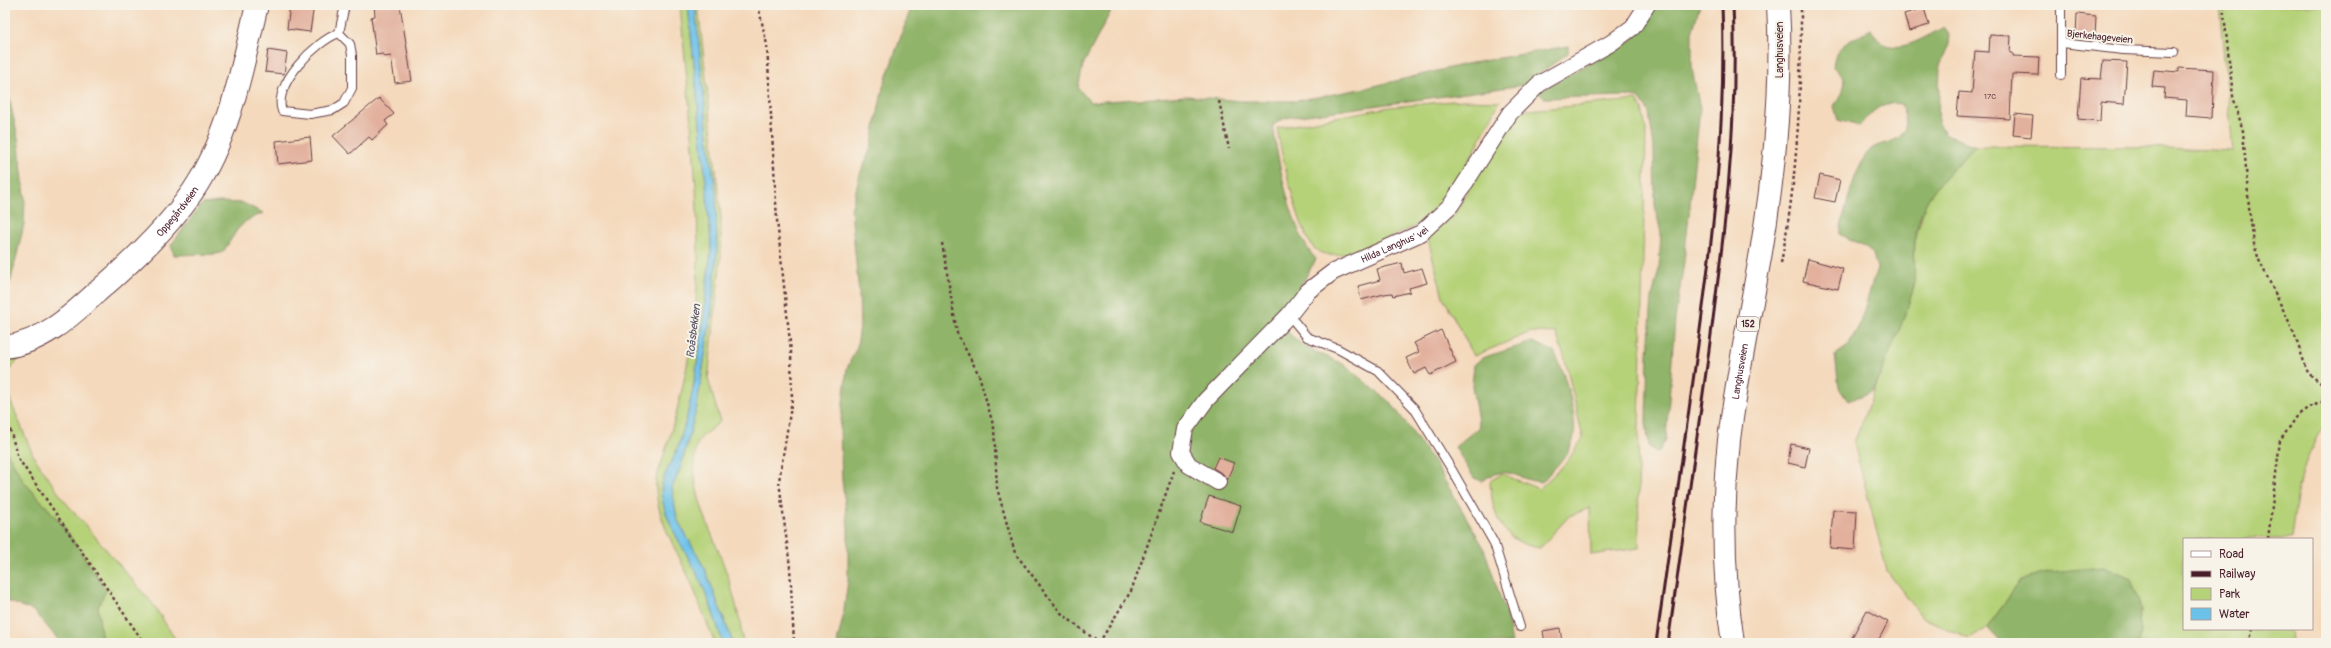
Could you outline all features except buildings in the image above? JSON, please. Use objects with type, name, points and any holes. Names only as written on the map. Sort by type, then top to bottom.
[{"type":"main road","name":"Oppegårdveien","points":[[5,347],[43,335],[72,315],[141,252],[185,202],[204,171],[224,129],[257,5]]},
{"type":"main road","name":"Langhusveien","points":[[1734,643],[1726,568],[1726,490],[1737,385],[1762,246],[1774,161],[1779,74],[1778,5]]},
{"type":"street","name":"Hilda Langhus' vei","points":[[1181,452],[1185,429],[1206,400],[1289,315],[1308,291],[1333,272],[1421,232],[1451,205],[1510,113],[1539,84],[1611,43],[1633,26],[1647,5]]},
{"type":"street","points":[[1181,452],[1188,465],[1218,482]]},
{"type":"lane","points":[[339,33],[345,5]]},
{"type":"lane","name":"Bjerkehageveien","points":[[2062,5],[2062,43],[2123,50],[2174,52]]},
{"type":"lane","points":[[339,33],[350,44],[352,55],[352,88],[344,103],[333,110],[310,114],[282,111],[280,96],[297,68],[327,37],[339,33]]},
{"type":"lane","points":[[2061,75],[2062,43]]},
{"type":"lane","points":[[1289,315],[1307,337],[1338,349],[1378,371],[1414,408],[1494,543],[1520,627]]},
{"type":"path","points":[[758,5],[767,45],[777,220],[791,352],[792,400],[779,481],[790,567],[794,643]]},
{"type":"path","points":[[1781,264],[1790,212],[1800,118],[1801,5]]},
{"type":"path","points":[[2223,5],[2233,96],[2243,131],[2249,207],[2254,244],[2259,260],[2292,328],[2308,373],[2326,387]]},
{"type":"path","points":[[1219,101],[1221,116],[1230,149]]},
{"type":"path","points":[[942,243],[957,334],[979,375],[994,428],[997,488],[1015,553],[1061,613],[1099,643],[1131,591],[1157,514],[1181,452]]},
{"type":"path","points":[[5,382],[7,419],[18,458],[144,643]]},
{"type":"path","points":[[2268,538],[2280,440],[2298,415],[2310,407],[2326,401]]},
{"type":"path","points":[[2248,643],[2252,630]]},
{"type":"green space","points":[[680,5],[688,5],[707,194],[711,250],[699,349],[691,399],[678,447],[666,472],[661,491],[664,508],[668,518],[704,589],[723,643],[715,643],[690,580],[662,519],[656,493],[656,479],[673,425],[686,369],[695,312],[697,284],[698,224],[692,130]]},
{"type":"green space","points":[[695,5],[698,5],[721,217],[721,255],[708,379],[720,421],[701,437],[697,445],[694,460],[695,476],[697,491],[702,507],[733,594],[743,643],[733,643],[705,569],[677,519],[672,488],[681,466],[697,407],[712,309],[717,252],[716,192],[708,136]]},
{"type":"green space","points":[[912,5],[1114,5],[1083,65],[1078,88],[1090,102],[1187,96],[1240,101],[1296,101],[1366,88],[1466,64],[1568,46],[1568,53],[1524,85],[1285,118],[1273,125],[1282,176],[1293,215],[1307,248],[1316,259],[1292,301],[1274,320],[1303,346],[1343,364],[1392,404],[1435,464],[1483,546],[1506,614],[1512,643],[837,643],[843,617],[848,580],[848,527],[842,480],[840,429],[847,368],[857,347],[860,326],[859,293],[851,211],[860,174],[871,148],[883,87]]},
{"type":"green space","points":[[1655,5],[1700,5],[1692,33],[1692,69],[1700,108],[1684,262],[1675,319],[1666,439],[1658,453],[1649,447],[1646,422],[1648,355],[1652,297],[1659,269],[1661,233],[1655,206],[1654,148],[1649,112],[1639,98],[1626,96],[1545,98],[1537,92],[1632,40]]},
{"type":"green space","points":[[2219,5],[2326,5],[2326,424],[2311,448],[2301,478],[2291,538],[2183,538],[2183,630],[2290,630],[2291,643],[2139,643],[2141,609],[2021,580],[1987,628],[1969,639],[1922,617],[1887,571],[1854,443],[1914,288],[1915,239],[1926,202],[1937,183],[1976,146],[2143,147],[2233,151]]},
{"type":"green space","points":[[1944,27],[1950,35],[1949,43],[1940,66],[1938,122],[1946,135],[1976,146],[1945,177],[1936,188],[1922,211],[1914,246],[1914,284],[1900,328],[1873,391],[1848,401],[1839,388],[1835,355],[1847,347],[1859,326],[1877,268],[1873,254],[1865,246],[1839,234],[1850,191],[1863,160],[1872,149],[1897,139],[1904,131],[1906,120],[1901,104],[1887,104],[1873,112],[1859,126],[1838,120],[1834,106],[1843,92],[1844,77],[1833,67],[1834,59],[1841,48],[1851,40],[1871,29],[1878,39],[1886,45],[1896,46],[1915,42]]},
{"type":"green space","points":[[5,79],[18,138],[25,197],[24,224],[11,280],[5,291]]},
{"type":"green space","points":[[1463,100],[1500,101],[1464,169],[1442,203],[1429,216],[1416,225],[1385,239],[1340,255],[1327,255],[1315,249],[1309,241],[1297,211],[1286,172],[1277,128],[1390,107]]},
{"type":"green space","points":[[1637,100],[1642,109],[1646,130],[1638,469],[1639,548],[1591,555],[1590,508],[1569,516],[1540,548],[1527,545],[1508,534],[1502,525],[1493,505],[1490,481],[1502,474],[1539,489],[1566,463],[1583,438],[1565,359],[1556,333],[1531,332],[1474,356],[1443,297],[1427,236],[1454,216],[1476,175],[1518,111]]},
{"type":"green space","points":[[219,202],[243,203],[263,213],[246,221],[237,230],[223,252],[216,254],[174,255],[171,245],[202,204]]},
{"type":"green space","points":[[1532,342],[1554,351],[1567,384],[1573,412],[1574,425],[1574,437],[1571,446],[1562,460],[1542,482],[1533,481],[1506,473],[1499,473],[1482,481],[1474,478],[1455,447],[1479,427],[1472,386],[1474,365],[1482,358]]},
{"type":"green space","points":[[5,359],[19,359],[10,369],[8,378],[10,400],[34,457],[62,498],[152,603],[178,643],[112,643],[101,636],[98,607],[106,590],[61,523],[24,482],[5,449]]},
{"type":"green space","points":[[5,449],[24,482],[61,523],[106,590],[98,607],[101,636],[112,643],[61,643],[34,611],[5,600]]},
{"type":"green space","points":[[2104,567],[2131,579],[2141,609],[2139,643],[2002,643],[1987,628],[2021,580],[2050,572]]},
{"type":"water","points":[[688,5],[695,5],[708,136],[716,192],[717,252],[712,309],[697,407],[681,466],[672,488],[677,519],[705,569],[733,643],[723,643],[704,589],[668,518],[664,508],[661,491],[666,472],[678,447],[691,399],[696,374],[711,250],[707,194]]},
{"type":"railway","points":[[1656,643],[1712,236],[1720,144],[1722,98],[1722,5]]},
{"type":"railway","points":[[1668,643],[1707,365],[1724,230],[1732,140],[1734,95],[1733,5]]},
{"type":"water label","name":"Roåsbekken","points":[[693,331]]}]
